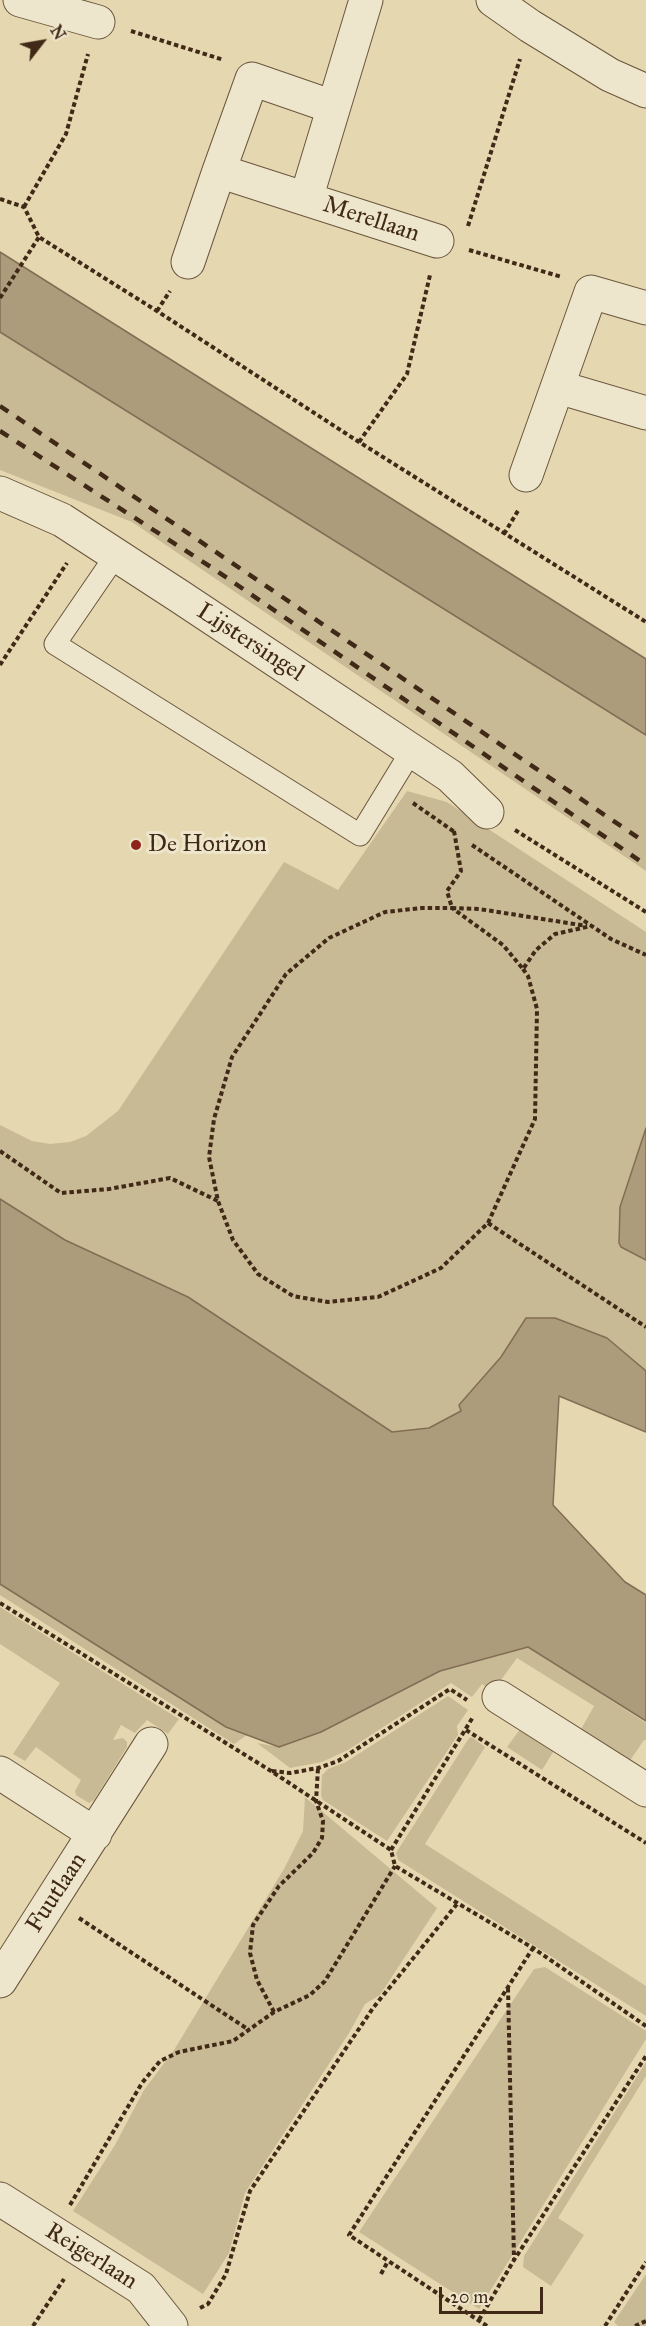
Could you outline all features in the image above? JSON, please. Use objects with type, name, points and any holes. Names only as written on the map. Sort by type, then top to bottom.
[{"type":"street","points":[[20,0],[98,22]]},
{"type":"street","name":"Merellaan","points":[[306,199],[366,0]]},
{"type":"street","points":[[494,0],[530,26],[610,75],[646,91]]},
{"type":"street","points":[[188,262],[252,79],[333,107]]},
{"type":"street","name":"Merellaan","points":[[219,171],[450,244]]},
{"type":"street","points":[[526,475],[591,292],[646,308]]},
{"type":"street","points":[[558,387],[645,408]]},
{"type":"street","name":"Lijstersingel","points":[[0,493],[62,520],[116,555],[450,776],[487,812]]},
{"type":"street","points":[[488,1702],[646,1790]]},
{"type":"street","name":"Fuutlaan","points":[[0,1981],[152,1744]]},
{"type":"street","name":"Fuutlaan","points":[[0,1773],[95,1834]]},
{"type":"street","name":"Reigerlaan","points":[[0,2199],[141,2288],[170,2324]]},
{"type":"lane","points":[[116,555],[55,644],[360,835],[412,750]]},
{"type":"path","points":[[24,207],[66,134],[98,22],[239,65],[252,79]]},
{"type":"path","points":[[359,442],[407,374],[450,244],[530,26]]},
{"type":"path","points":[[0,199],[24,207],[39,237],[646,622]]},
{"type":"path","points":[[0,297],[39,237]]},
{"type":"path","points":[[450,244],[570,279],[591,292]]},
{"type":"path","points":[[0,665],[67,563]]},
{"type":"path","points":[[409,800],[591,926],[611,939],[646,955]]},
{"type":"path","points":[[487,812],[646,912]]},
{"type":"path","points":[[454,831],[461,872],[447,891],[452,908],[503,945],[528,976],[537,1009],[535,1119],[488,1222],[441,1268],[378,1297],[328,1302],[293,1296],[258,1274],[233,1240],[218,1202],[209,1157],[214,1119],[232,1058],[286,974],[329,938],[384,912],[422,908],[452,908],[479,909],[591,926]]},
{"type":"path","points":[[523,969],[536,950],[555,934],[591,926]]},
{"type":"path","points":[[0,1151],[61,1193],[109,1189],[170,1178],[218,1202]]},
{"type":"path","points":[[488,1222],[646,1327]]},
{"type":"path","points":[[0,1603],[271,1771],[392,1850]]},
{"type":"path","points":[[53,2233],[142,2083],[160,2061],[179,2052],[233,2041],[274,2012],[310,1995],[325,1981],[395,1866],[392,1850],[466,1730],[488,1702],[450,1689],[338,1761],[318,1768],[290,1773],[271,1771]]},
{"type":"path","points":[[466,1730],[646,1843]]},
{"type":"path","points":[[274,2012],[256,1980],[250,1953],[253,1925],[279,1886],[313,1853],[322,1838],[323,1821],[316,1801],[318,1768]]},
{"type":"path","points":[[395,1866],[532,1948],[646,2026]]},
{"type":"path","points":[[52,1900],[249,2030]]},
{"type":"path","points":[[170,2324],[208,2304],[226,2274],[250,2191],[373,2008],[457,1904]]},
{"type":"path","points":[[487,2326],[349,2235],[532,1948]]},
{"type":"path","points":[[508,1987],[514,2260]]},
{"type":"path","points":[[479,2320],[514,2260],[646,2056]]},
{"type":"path","points":[[33,2326],[82,2251]]},
{"type":"path","points":[[381,2274],[388,2261]]},
{"type":"path","points":[[605,2326],[646,2262]]},
{"type":"path","points":[[635,2326],[646,2321]]},
{"type":"shaded area","points":[[0,252],[646,659],[646,735],[0,332]]},
{"type":"shaded area","points":[[0,332],[646,735],[646,871],[132,522],[0,470]]},
{"type":"shaded area","points":[[407,791],[447,802],[646,932],[646,1128],[620,1207],[619,1243],[621,1247],[646,1260],[646,1371],[607,1338],[526,1318],[501,1357],[460,1405],[461,1411],[429,1428],[392,1432],[188,1297],[65,1240],[0,1199],[0,1125],[32,1141],[50,1144],[70,1142],[86,1136],[118,1111],[284,862],[338,890]]},
{"type":"shaded area","points":[[646,1128],[646,1260],[621,1247],[619,1243],[620,1207]]},
{"type":"shaded area","points":[[0,1199],[65,1240],[188,1297],[392,1432],[429,1428],[461,1411],[459,1405],[501,1357],[526,1318],[555,1318],[607,1338],[646,1371],[646,1432],[559,1396],[553,1505],[625,1582],[646,1595],[646,1721],[528,1647],[440,1671],[321,1732],[279,1747],[226,1727],[0,1584]]},
{"type":"shaded area","points":[[0,1584],[226,1727],[247,1735],[234,1744],[0,1595]]},
{"type":"shaded area","points":[[0,1607],[179,1719],[168,1734],[147,1720],[135,1733],[121,1725],[113,1740],[123,1738],[127,1742],[127,1747],[94,1800],[89,1803],[76,1795],[75,1791],[81,1780],[36,1747],[25,1761],[13,1754],[60,1683],[0,1644]]},
{"type":"shaded area","points":[[528,1647],[646,1723],[646,1740],[629,1762],[580,1731],[594,1706],[517,1658],[493,1691],[482,1684],[472,1697],[451,1683],[348,1750],[322,1762],[290,1768],[257,1743],[279,1747],[321,1731],[440,1671]]},
{"type":"shaded area","points":[[448,1696],[468,1710],[457,1726],[458,1735],[387,1841],[323,1800],[321,1796],[322,1775],[328,1769],[346,1762]]},
{"type":"shaded area","points":[[521,1728],[555,1749],[542,1770],[507,1747]]},
{"type":"shaded area","points":[[472,1737],[485,1747],[425,1844],[646,1986],[646,2016],[398,1860],[396,1853],[469,1738]]},
{"type":"shaded area","points":[[305,1797],[437,1908],[380,1995],[365,2004],[349,2033],[245,2193],[229,2253],[203,2294],[73,2211],[115,2145],[144,2090],[174,2050],[284,1869],[303,1831]]},
{"type":"shaded area","points":[[545,1967],[646,2031],[646,2039],[479,2309],[359,2232],[534,1969]]},
{"type":"shaded area","points":[[646,2062],[646,2076],[558,2218],[584,2235],[551,2286],[523,2267],[524,2256]]},
{"type":"shaded area","points":[[646,2274],[646,2326],[618,2326],[614,2322]]},
{"type":"railway","points":[[0,406],[646,843]]},
{"type":"railway","points":[[0,431],[214,569],[646,865]]},
{"type":"place","name":"De Horizon","points":[[136,845]]}]
